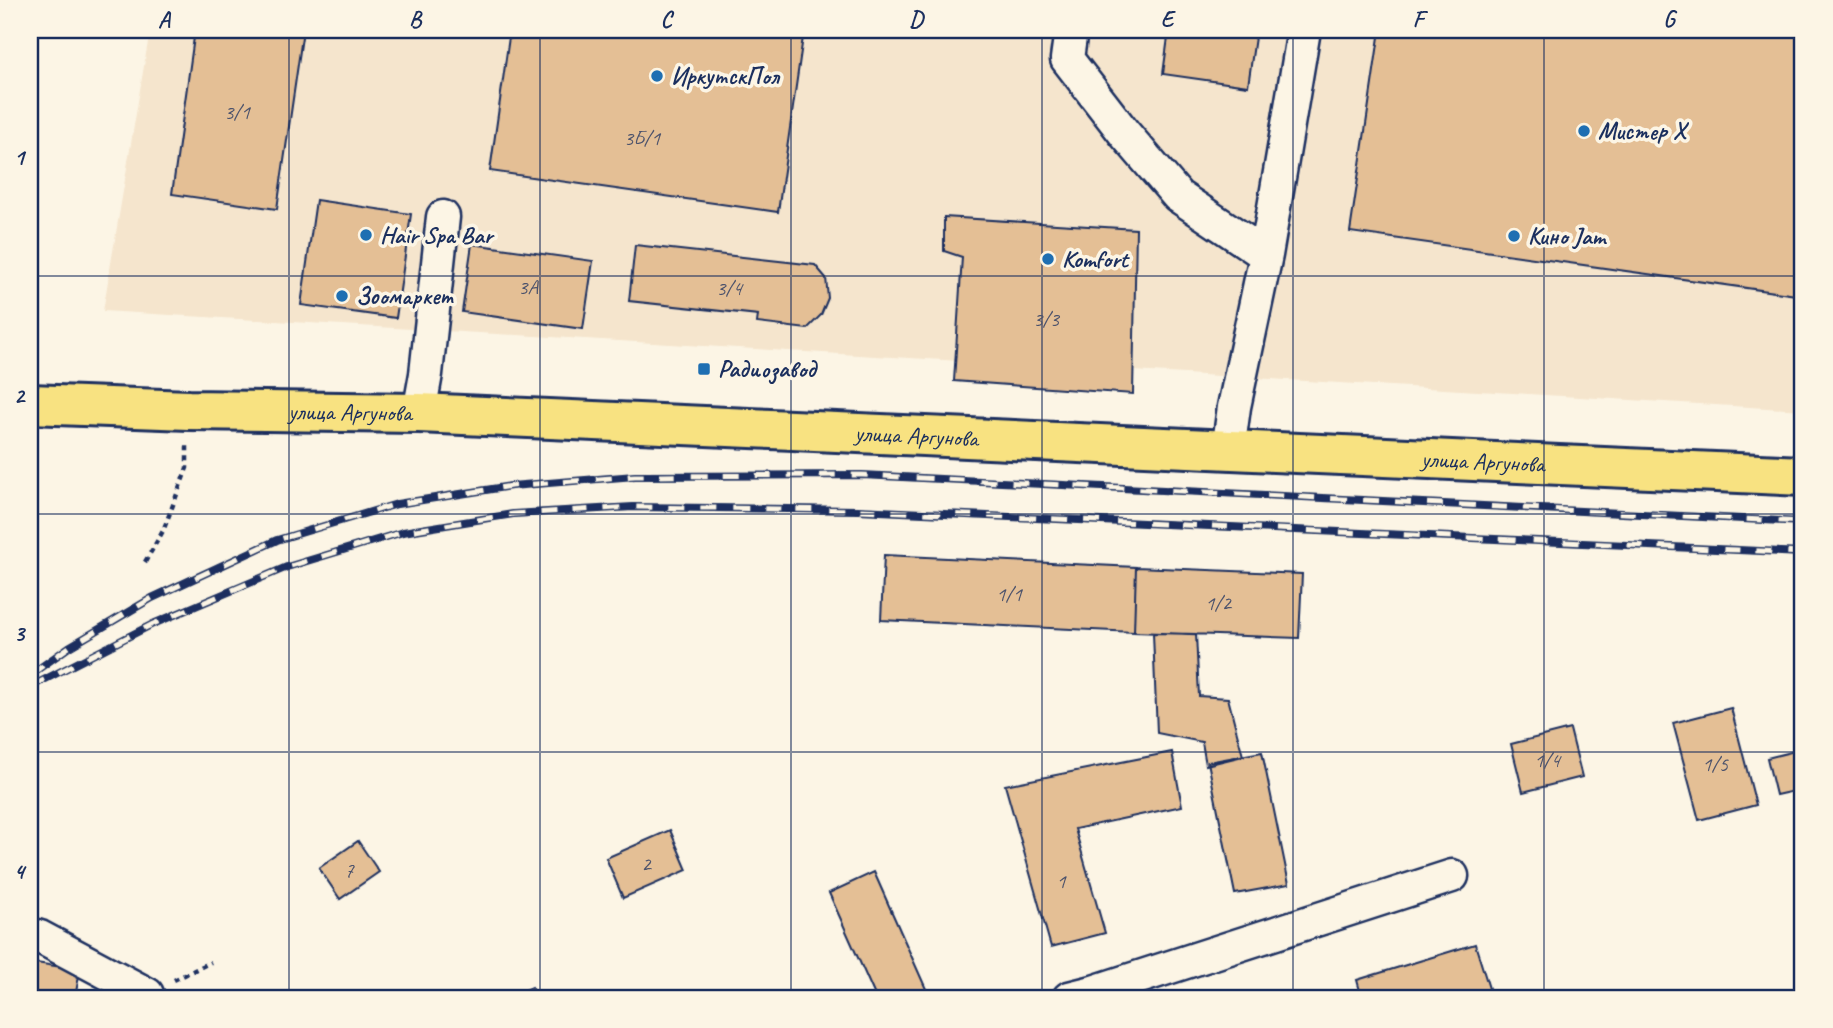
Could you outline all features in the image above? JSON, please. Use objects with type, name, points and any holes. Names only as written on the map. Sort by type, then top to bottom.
[{"type":"main road","name":"улица Аргунова","points":[[30,404],[419,413],[1803,476]]},
{"type":"lane","points":[[1071,30],[1067,59],[1178,197],[1266,256]]},
{"type":"lane","points":[[1228,451],[1234,407],[1266,256],[1304,30]]},
{"type":"lane","points":[[419,413],[426,374],[443,217]]},
{"type":"lane","points":[[1069,998],[1452,876]]},
{"type":"lane","points":[[30,934],[147,994]]},
{"type":"path","points":[[145,562],[163,531],[187,468],[187,436]]},
{"type":"path","points":[[147,994],[211,962]]},
{"type":"shaded area","points":[[150,30],[1803,30],[1803,410],[103,311]]},
{"type":"building","points":[[195,30],[303,30],[277,209],[172,194]]},
{"type":"building","points":[[510,30],[804,30],[778,212],[490,171]]},
{"type":"building","points":[[1169,30],[1256,30],[1248,86],[1163,74]]},
{"type":"building","name":"Мистер Х","points":[[1380,30],[1803,30],[1803,296],[1350,232]]},
{"type":"building","points":[[316,200],[411,214],[396,318],[301,305]]},
{"type":"building","points":[[944,217],[1136,229],[1133,394],[954,381],[962,257],[944,251]]},
{"type":"building","points":[[472,244],[593,261],[583,329],[462,312]]},
{"type":"building","points":[[635,245],[815,265],[826,278],[828,298],[821,315],[807,329],[757,323],[758,315],[629,301]]},
{"type":"building","points":[[884,555],[1136,567],[1134,632],[881,620]]},
{"type":"building","points":[[1136,567],[1302,574],[1299,638],[1134,632]]},
{"type":"building","points":[[1153,633],[1196,634],[1199,696],[1228,698],[1243,756],[1206,765],[1202,742],[1157,733]]},
{"type":"building","points":[[1731,708],[1756,805],[1699,820],[1673,723]]},
{"type":"building","points":[[1570,729],[1582,777],[1523,792],[1511,744]]},
{"type":"building","points":[[1803,749],[1803,789],[1776,795],[1767,758]]},
{"type":"building","points":[[1172,752],[1182,806],[1075,829],[1105,933],[1051,947],[1005,785]]},
{"type":"building","points":[[1262,752],[1289,884],[1235,894],[1208,762]]},
{"type":"building","points":[[670,830],[687,870],[623,898],[606,858]]},
{"type":"building","points":[[358,841],[379,872],[340,899],[319,868]]},
{"type":"building","points":[[874,872],[930,998],[876,998],[829,893]]},
{"type":"building","points":[[1475,944],[1492,998],[1362,998],[1357,980]]},
{"type":"building","points":[[30,962],[80,970],[75,998],[30,998]]},
{"type":"building","points":[[532,987],[537,998],[507,998]]},
{"type":"railway","points":[[30,675],[69,647],[152,598],[277,540],[397,504],[511,486],[635,476],[862,475],[1803,522]]},
{"type":"railway","points":[[30,687],[153,624],[287,567],[403,532],[513,514],[633,507],[858,510],[1803,553]]},
{"type":"place","name":"ИркутскПол","points":[[657,76]]},
{"type":"place","name":"Мистер Х","points":[[1584,131]]},
{"type":"place","name":"Hair Spa Bar","points":[[366,235]]},
{"type":"place","name":"Кино Jam","points":[[1514,236]]},
{"type":"place","name":"Komfort","points":[[1048,259]]},
{"type":"place","name":"Зоомаркет","points":[[342,296]]},
{"type":"place","name":"Радиозавод","points":[[704,369]]}]
